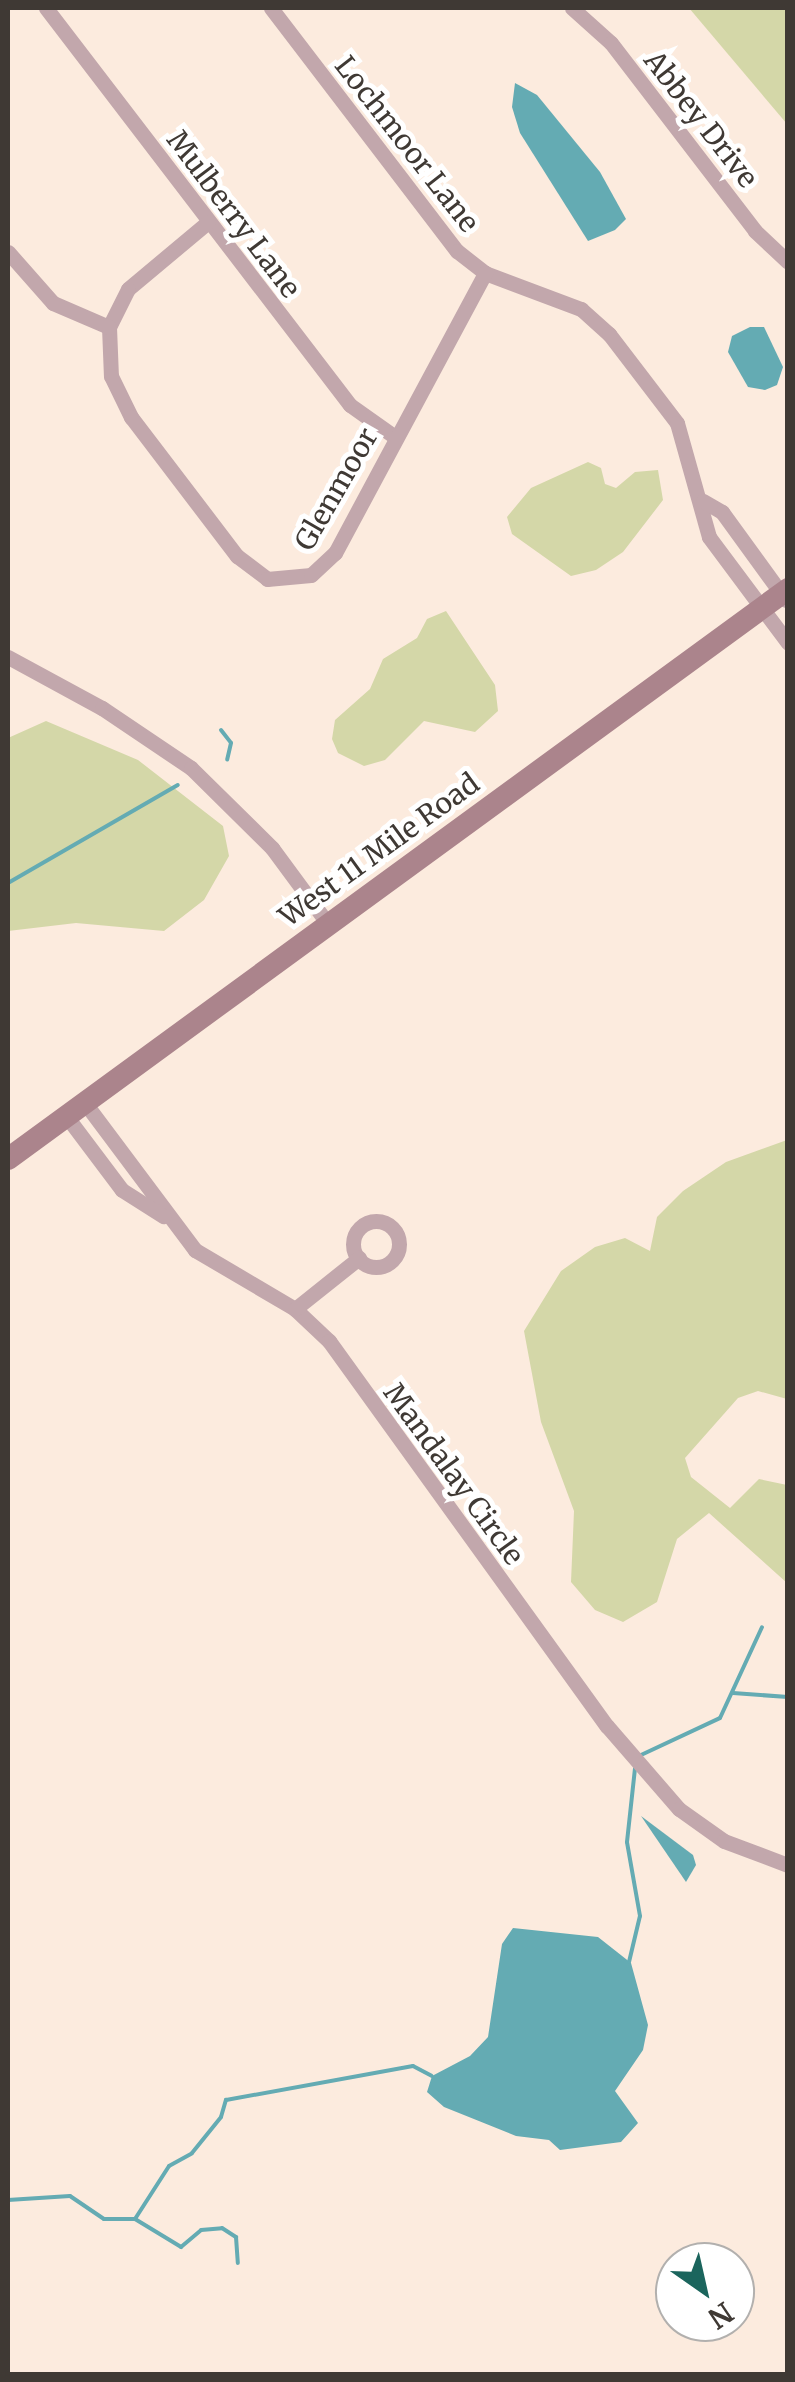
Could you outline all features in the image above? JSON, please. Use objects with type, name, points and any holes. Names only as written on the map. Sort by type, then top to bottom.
[{"type":"street","name":"Mulberry Lane","points":[[46,8],[350,405],[395,436]]},
{"type":"street","points":[[275,13],[294,8]]},
{"type":"street","name":"Abbey Drive","points":[[572,8],[611,43],[755,230],[788,262]]},
{"type":"street","name":"Lochmoor Lane","points":[[275,13],[441,234],[485,273],[566,301],[602,325],[676,423],[703,501],[709,537],[788,643]]},
{"type":"street","points":[[8,252],[53,304],[109,327],[138,277],[208,222]]},
{"type":"street","name":"Glenmoor","points":[[109,327],[111,376],[124,408],[238,556],[268,579],[300,578],[326,566],[485,273]]},
{"type":"street","points":[[703,501],[722,512],[786,595]]},
{"type":"street","name":"West 11 Mile Road","points":[[8,1159],[761,608],[786,595]]},
{"type":"street","points":[[8,657],[102,708],[191,768],[263,838],[328,924]]},
{"type":"street","points":[[76,1110],[122,1190],[170,1221]]},
{"type":"street","name":"Mandalay Circle","points":[[76,1110],[170,1221],[220,1269],[295,1308],[329,1342],[607,1726],[679,1809],[724,1842],[788,1864]]},
{"type":"street","points":[[295,1308],[359,1258]]},
{"type":"green space","points":[[689,8],[787,8],[787,124]]},
{"type":"green space","points":[[588,462],[601,468],[605,484],[616,488],[635,472],[658,470],[663,500],[623,552],[596,570],[571,576],[512,534],[507,517],[531,488]]},
{"type":"green space","points":[[446,611],[495,685],[498,711],[475,732],[424,721],[385,760],[364,766],[338,753],[332,739],[335,720],[370,689],[383,659],[417,638],[427,619]]},
{"type":"green space","points":[[46,721],[138,760],[223,826],[229,856],[204,900],[164,931],[76,923],[8,931],[8,738]]},
{"type":"green space","points":[[787,1140],[787,1399],[758,1391],[738,1398],[685,1458],[691,1477],[730,1508],[759,1479],[787,1485],[787,1583],[709,1513],[677,1539],[657,1602],[623,1622],[595,1610],[571,1582],[574,1511],[541,1422],[524,1331],[561,1271],[595,1247],[625,1238],[650,1251],[657,1217],[683,1191],[726,1162]]},
{"type":"water","points":[[515,83],[537,95],[600,172],[626,219],[615,230],[588,241],[520,133],[512,107]]},
{"type":"water","points":[[750,327],[764,327],[783,367],[777,385],[765,390],[748,387],[728,352],[732,336]]},
{"type":"water","points":[[641,1816],[693,1855],[696,1865],[686,1882]]},
{"type":"water","points":[[513,1928],[598,1937],[631,1963],[648,2025],[643,2050],[615,2091],[638,2123],[621,2142],[560,2150],[549,2140],[516,2136],[444,2107],[427,2092],[432,2076],[470,2056],[488,2037],[502,1944]]},
{"type":"waterway","points":[[221,730],[231,743],[227,760]]},
{"type":"waterway","points":[[8,883],[178,785]]},
{"type":"waterway","points":[[641,1755],[720,1718],[762,1627]]},
{"type":"waterway","points":[[733,1693],[788,1697]]},
{"type":"waterway","points":[[629,1962],[640,1916],[627,1842],[635,1768]]},
{"type":"waterway","points":[[135,2219],[169,2166],[192,2153],[221,2117],[226,2100],[413,2066],[432,2076]]},
{"type":"waterway","points":[[8,2200],[70,2196],[104,2219],[135,2219],[181,2247],[201,2230],[222,2228],[236,2237],[238,2263]]}]
